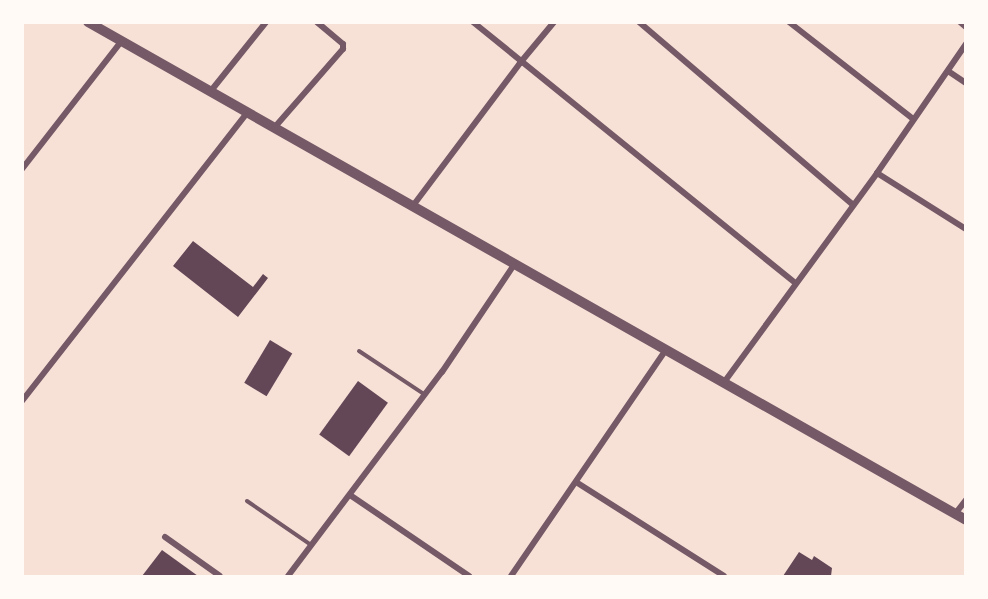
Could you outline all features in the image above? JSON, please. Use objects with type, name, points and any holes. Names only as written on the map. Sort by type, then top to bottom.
[{"type":"street","points":[[88,22],[246,114],[665,351],[725,381],[966,520]]},
{"type":"street","points":[[209,93],[266,22]]},
{"type":"street","points":[[274,129],[342,49],[343,44],[317,22]]},
{"type":"street","points":[[473,22],[520,63],[795,283]]},
{"type":"street","points":[[412,208],[520,63],[554,22]]},
{"type":"street","points":[[639,22],[852,204]]},
{"type":"street","points":[[789,22],[913,119]]},
{"type":"street","points":[[960,22],[966,27]]},
{"type":"street","points":[[22,169],[121,42]]},
{"type":"street","points":[[725,381],[852,204],[877,173],[966,44]]},
{"type":"street","points":[[948,71],[966,83]]},
{"type":"street","points":[[22,401],[246,114]]},
{"type":"street","points":[[877,173],[966,229]]},
{"type":"street","points":[[288,576],[425,395],[514,265]]},
{"type":"street","points":[[511,576],[665,351]]},
{"type":"street","points":[[576,482],[724,576]]},
{"type":"street","points":[[350,495],[469,576]]},
{"type":"street","points":[[955,514],[966,500]]},
{"type":"street","points":[[165,537],[220,576]]},
{"type":"lane","points":[[359,351],[425,395]]},
{"type":"lane","points":[[247,501],[311,546]]},
{"type":"building","points":[[193,241],[253,287],[263,274],[268,278],[238,317],[173,266]]},
{"type":"building","points":[[270,340],[292,353],[267,396],[244,383]]},
{"type":"building","points":[[358,381],[388,403],[349,456],[319,434]]},
{"type":"building","points":[[162,550],[198,576],[142,576]]},
{"type":"building","points":[[799,552],[812,560],[814,556],[832,568],[831,576],[783,576]]}]
